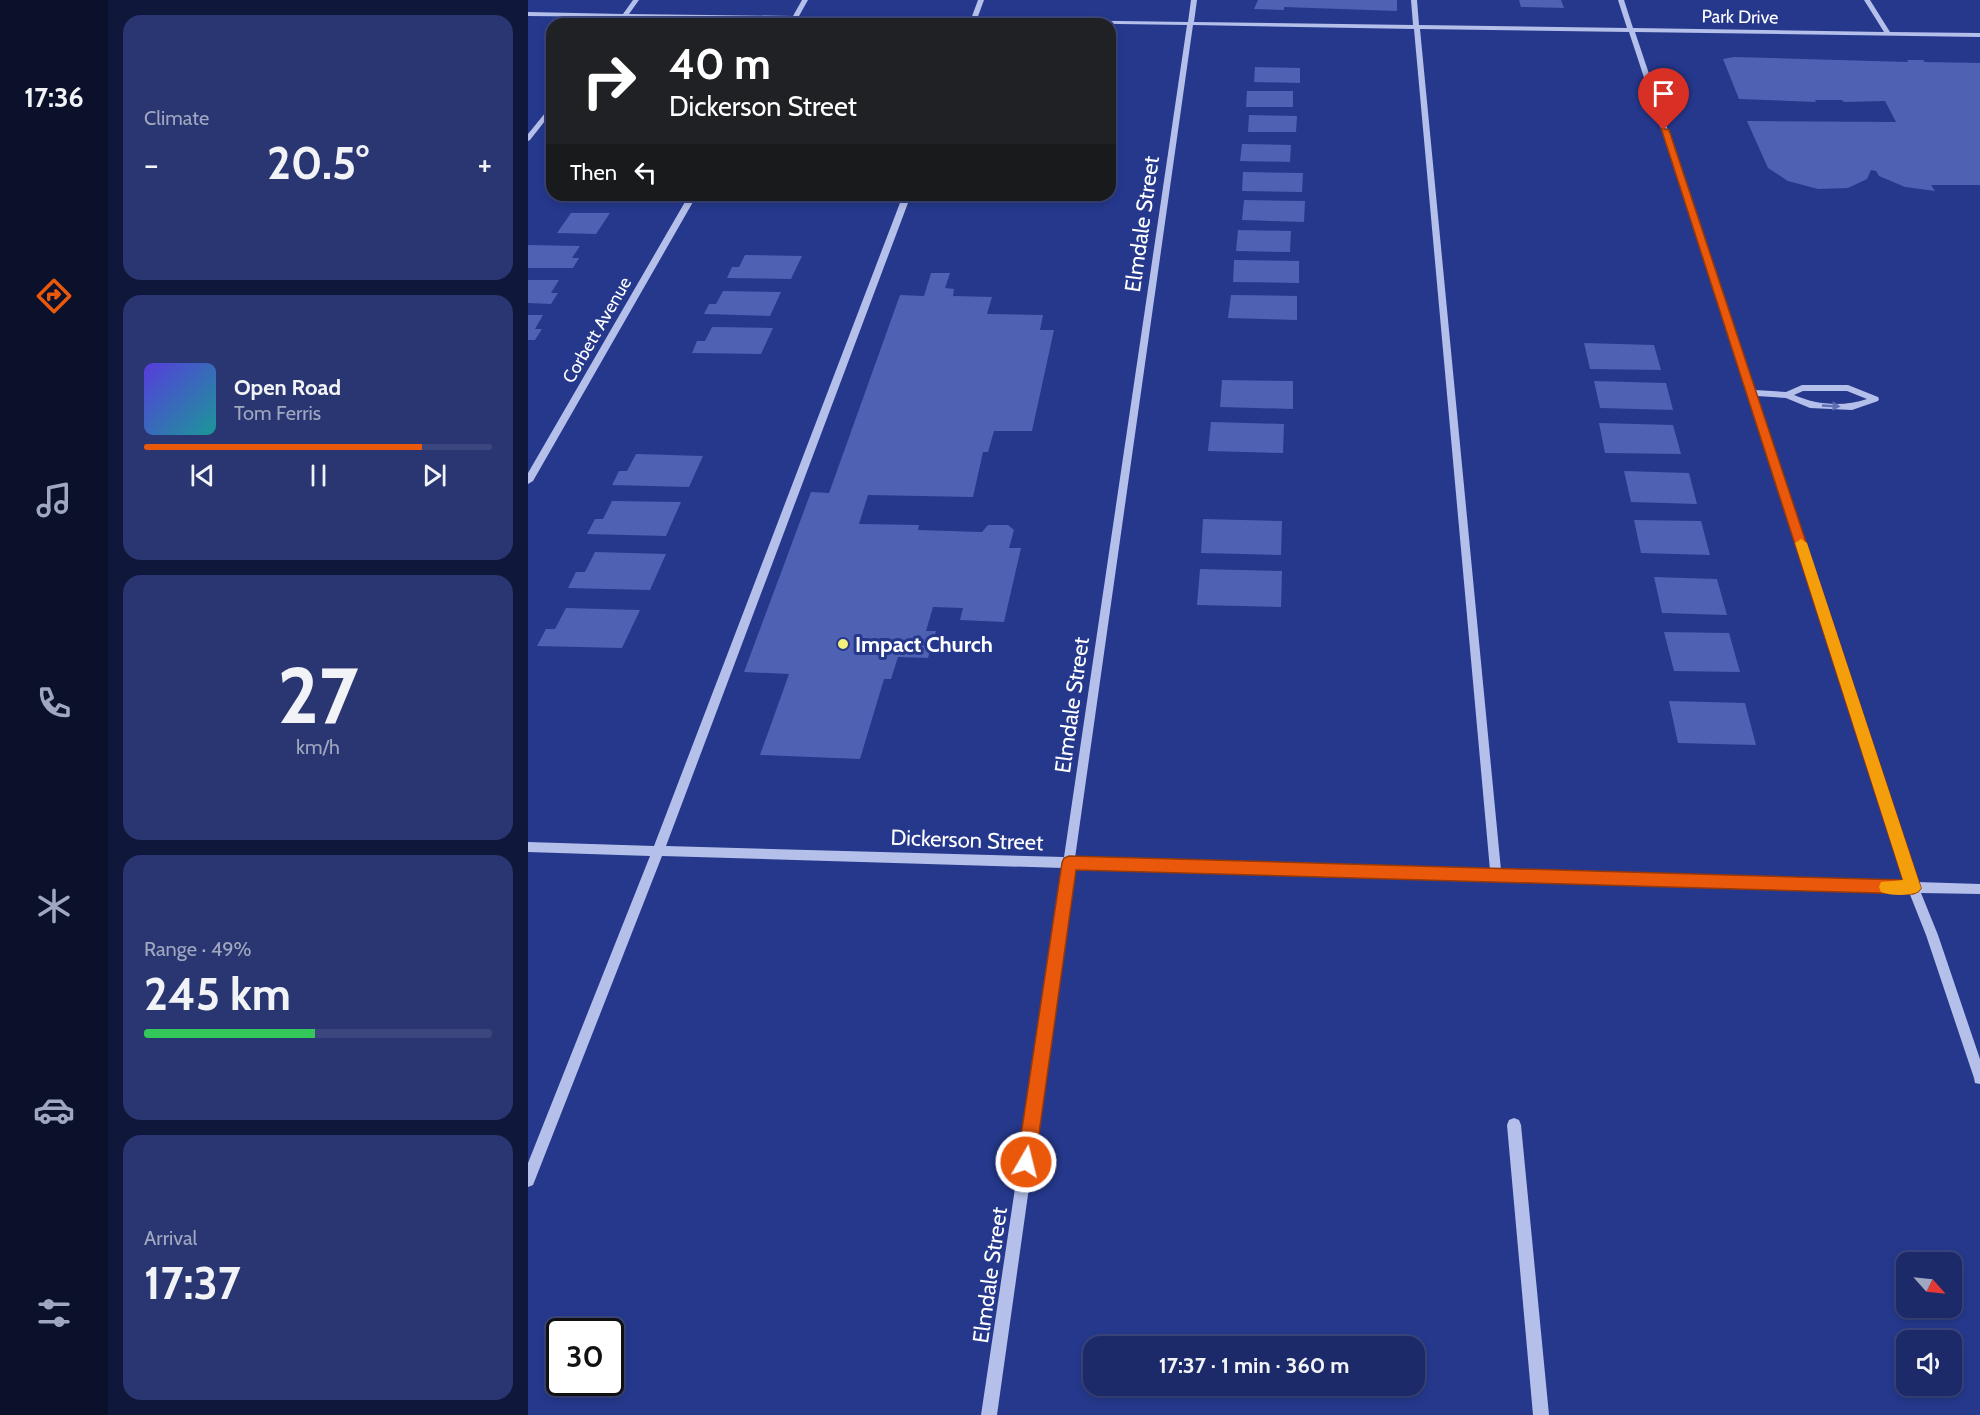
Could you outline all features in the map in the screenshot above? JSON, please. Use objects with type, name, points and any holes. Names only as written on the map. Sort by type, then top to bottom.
[{"type":"street","points":[[623,18],[636,0]]},
{"type":"street","points":[[795,18],[805,0]]},
{"type":"street","points":[[974,18],[981,0]]},
{"type":"street","name":"Elmdale Street","points":[[990,1415],[1194,0]]},
{"type":"street","points":[[1414,0],[1496,875]]},
{"type":"street","points":[[1621,0],[1913,888],[1932,935],[1980,1078]]},
{"type":"street","points":[[1867,0],[1888,34]]},
{"type":"street","name":"Park Drive","points":[[528,14],[709,18]]},
{"type":"street","name":"Park Drive","points":[[1116,23],[1980,35]]},
{"type":"street","points":[[528,139],[546,116]]},
{"type":"street","name":"Corbett Avenue","points":[[528,481],[690,201]]},
{"type":"street","points":[[528,1180],[658,850],[905,201]]},
{"type":"street","points":[[1752,393],[1787,395],[1810,405],[1852,407],[1875,399],[1848,388],[1802,388],[1787,395]]},
{"type":"street","name":"Dickerson Street","points":[[528,847],[1980,889]]},
{"type":"street","points":[[1514,1125],[1540,1415]]},
{"type":"building","points":[[1258,0],[1397,0],[1397,11],[1284,7],[1284,10],[1254,9]]},
{"type":"building","points":[[1519,0],[1561,0],[1564,8],[1521,7]]},
{"type":"building","points":[[1734,57],[1980,63],[1980,185],[1931,185],[1935,191],[1905,187],[1871,170],[1867,179],[1848,188],[1818,189],[1788,181],[1768,168],[1747,121],[1896,122],[1885,101],[1815,100],[1816,102],[1739,99],[1723,59]]},
{"type":"building","points":[[1255,67],[1300,68],[1300,83],[1254,82]]},
{"type":"building","points":[[1247,91],[1293,91],[1293,107],[1246,107]]},
{"type":"building","points":[[1249,115],[1297,116],[1296,132],[1248,132]]},
{"type":"building","points":[[1242,144],[1291,145],[1290,162],[1240,161]]},
{"type":"building","points":[[1243,172],[1303,173],[1302,192],[1242,191]]},
{"type":"building","points":[[1244,200],[1305,201],[1304,222],[1242,220]]},
{"type":"building","points":[[578,201],[616,201],[615,203]]},
{"type":"building","points":[[571,213],[610,213],[596,234],[557,233]]},
{"type":"building","points":[[1238,230],[1291,231],[1290,252],[1236,251]]},
{"type":"building","points":[[528,245],[580,246],[572,258],[579,258],[573,268],[528,268]]},
{"type":"building","points":[[745,255],[802,256],[791,279],[727,278],[732,267],[739,267]]},
{"type":"building","points":[[1234,260],[1299,261],[1299,283],[1233,282]]},
{"type":"building","points":[[931,273],[950,273],[945,288],[954,289],[953,296],[992,297],[987,314],[1043,315],[1040,330],[1054,330],[1032,431],[994,431],[988,452],[983,452],[973,497],[868,495],[859,524],[919,525],[918,530],[982,532],[988,525],[1008,525],[1014,530],[1009,548],[1021,548],[1004,622],[960,620],[963,608],[933,607],[926,631],[936,631],[928,658],[898,657],[891,679],[884,679],[860,759],[760,755],[789,674],[744,672],[811,492],[829,493],[900,295],[924,296]]},
{"type":"building","points":[[528,280],[559,280],[551,293],[558,293],[551,304],[528,303]]},
{"type":"building","points":[[723,291],[781,292],[770,316],[704,314],[709,304],[716,304]]},
{"type":"building","points":[[1231,295],[1297,296],[1297,320],[1228,318]]},
{"type":"building","points":[[528,315],[543,315],[535,329],[542,329],[535,340],[528,340]]},
{"type":"building","points":[[712,327],[773,328],[761,354],[692,353],[697,341],[705,341]]},
{"type":"building","points":[[1584,343],[1654,345],[1661,370],[1590,369]]},
{"type":"building","points":[[1222,380],[1293,381],[1293,409],[1220,407]]},
{"type":"building","points":[[1594,381],[1666,383],[1673,410],[1600,408]]},
{"type":"building","points":[[1211,422],[1284,424],[1283,453],[1208,451]]},
{"type":"building","points":[[1599,423],[1673,425],[1681,454],[1605,453]]},
{"type":"building","points":[[636,454],[703,456],[689,487],[612,485],[619,471],[627,471]]},
{"type":"building","points":[[1624,471],[1689,473],[1697,504],[1631,502]]},
{"type":"building","points":[[612,501],[681,502],[666,536],[587,534],[595,519],[603,519]]},
{"type":"building","points":[[1203,519],[1282,521],[1281,555],[1201,553]]},
{"type":"building","points":[[1634,520],[1701,521],[1710,555],[1641,553]]},
{"type":"building","points":[[595,552],[666,554],[650,590],[568,588],[576,572],[585,572]]},
{"type":"building","points":[[1200,569],[1282,571],[1281,607],[1197,605]]},
{"type":"building","points":[[1654,577],[1717,579],[1727,615],[1662,613]]},
{"type":"building","points":[[566,608],[640,610],[622,648],[537,646],[546,629],[555,629]]},
{"type":"building","points":[[1664,632],[1729,633],[1740,672],[1674,671]]},
{"type":"building","points":[[1669,701],[1745,703],[1756,745],[1678,743]]},
{"type":"slow traffic","points":[[1801,543],[1913,888],[1886,887]]},
{"type":"place","name":"Impact Church","points":[[843,644]]},
{"type":"route","points":[[1026,1162],[1069,863],[1913,888],[1664,130]]}]
